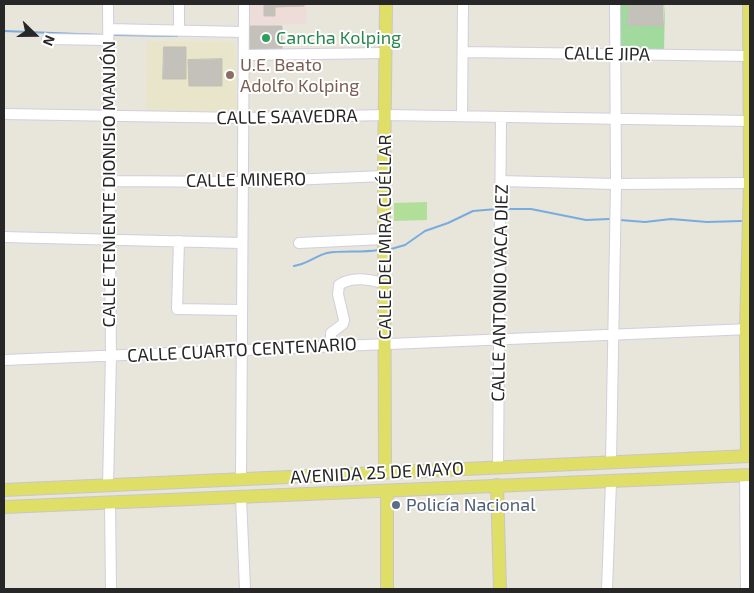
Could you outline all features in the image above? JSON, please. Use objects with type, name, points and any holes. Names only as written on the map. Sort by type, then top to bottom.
[{"type":"main road","name":"CALLE DELMIRA CUÉLLAR","points":[[385,471],[384,176],[386,4]]},
{"type":"main road","points":[[749,4],[749,456]]},
{"type":"main road","name":"AVENIDA 25 DE MAYO","points":[[4,490],[241,480],[385,471],[571,465],[749,456]]},
{"type":"main road","points":[[546,484],[552,481],[554,476],[549,465]]},
{"type":"main road","points":[[571,465],[566,472],[566,477],[572,483]]},
{"type":"main road","points":[[332,493],[327,490],[325,485],[328,480],[338,474]]},
{"type":"main road","name":"AVENIDA 25 DE MAYO","points":[[8,507],[241,498],[271,494],[387,491],[748,475]]},
{"type":"main road","points":[[271,494],[303,488],[307,482],[300,476]]},
{"type":"main road","points":[[497,485],[500,589]]},
{"type":"main road","points":[[62,504],[59,497],[64,491],[87,490],[90,486]]},
{"type":"main road","points":[[8,507],[20,502],[41,500],[45,497],[47,488]]},
{"type":"main road","points":[[387,491],[387,589]]},
{"type":"street","name":"CALLE TENIENTE DIONISIO MANJÓN","points":[[108,4],[111,356],[108,485]]},
{"type":"street","points":[[179,4],[179,30]]},
{"type":"street","points":[[241,480],[240,349],[244,4]]},
{"type":"street","points":[[462,116],[463,4]]},
{"type":"street","points":[[611,463],[616,184],[615,4]]},
{"type":"street","points":[[108,28],[243,32]]},
{"type":"street","points":[[47,39],[108,40]]},
{"type":"street","name":"CALLE JIPA","points":[[463,52],[749,56]]},
{"type":"street","points":[[244,55],[385,53]]},
{"type":"street","name":"CALLE SAAVEDRA","points":[[4,114],[244,118],[462,116],[750,121]]},
{"type":"street","name":"CALLE ANTONIO VACA DIEZ","points":[[498,467],[501,341],[501,118]]},
{"type":"street","name":"CALLE MINERO","points":[[109,181],[242,182],[384,176]]},
{"type":"street","points":[[501,181],[616,184],[750,182]]},
{"type":"street","points":[[4,237],[241,243]]},
{"type":"street","points":[[299,243],[384,239]]},
{"type":"street","points":[[179,241],[177,309],[241,310]]},
{"type":"street","points":[[331,346],[331,333],[343,324],[344,320],[338,294],[339,286],[344,282],[365,279],[384,284]]},
{"type":"street","name":"CALLE CUARTO CENTENARIO","points":[[4,360],[240,349],[501,341],[748,329]]},
{"type":"street","points":[[746,589],[748,475]]},
{"type":"street","points":[[607,589],[611,482]]},
{"type":"street","points":[[241,498],[245,589]]},
{"type":"street","points":[[110,502],[111,589]]},
{"type":"shaded area","points":[[249,4],[306,4],[307,24],[249,25]]},
{"type":"shaded area","points":[[147,41],[228,42],[234,45],[236,53],[237,109],[234,111],[146,111]]},
{"type":"green space","points":[[619,4],[629,4],[628,25],[663,25],[665,4],[664,51],[620,49]]},
{"type":"green space","points":[[427,202],[427,220],[394,221],[394,203]]},
{"type":"building","points":[[253,4],[304,4],[304,6],[275,7],[275,16],[264,16],[264,5]]},
{"type":"building","points":[[629,4],[663,4],[663,26],[628,25]]},
{"type":"building","name":"Cancha Kolping","points":[[250,26],[282,26],[282,50],[250,50]]},
{"type":"building","points":[[164,47],[186,47],[186,79],[163,79]]},
{"type":"building","points":[[222,59],[222,86],[189,86],[188,60]]},
{"type":"waterway","points":[[4,31],[102,35]]},
{"type":"waterway","points":[[114,35],[177,36]]},
{"type":"waterway","points":[[391,249],[405,245],[425,231],[473,211],[497,209]]},
{"type":"waterway","points":[[505,209],[531,209],[586,220],[609,219]]},
{"type":"waterway","points":[[620,220],[645,222],[671,219],[707,222],[741,221]]},
{"type":"waterway","points":[[294,266],[327,253],[378,250]]},
{"type":"place","name":"Cancha Kolping","points":[[266,38]]},
{"type":"place","name":"U.E. Beato Adolfo Kolping","points":[[230,75]]},
{"type":"place","name":"Policía Nacional","points":[[396,505]]}]
